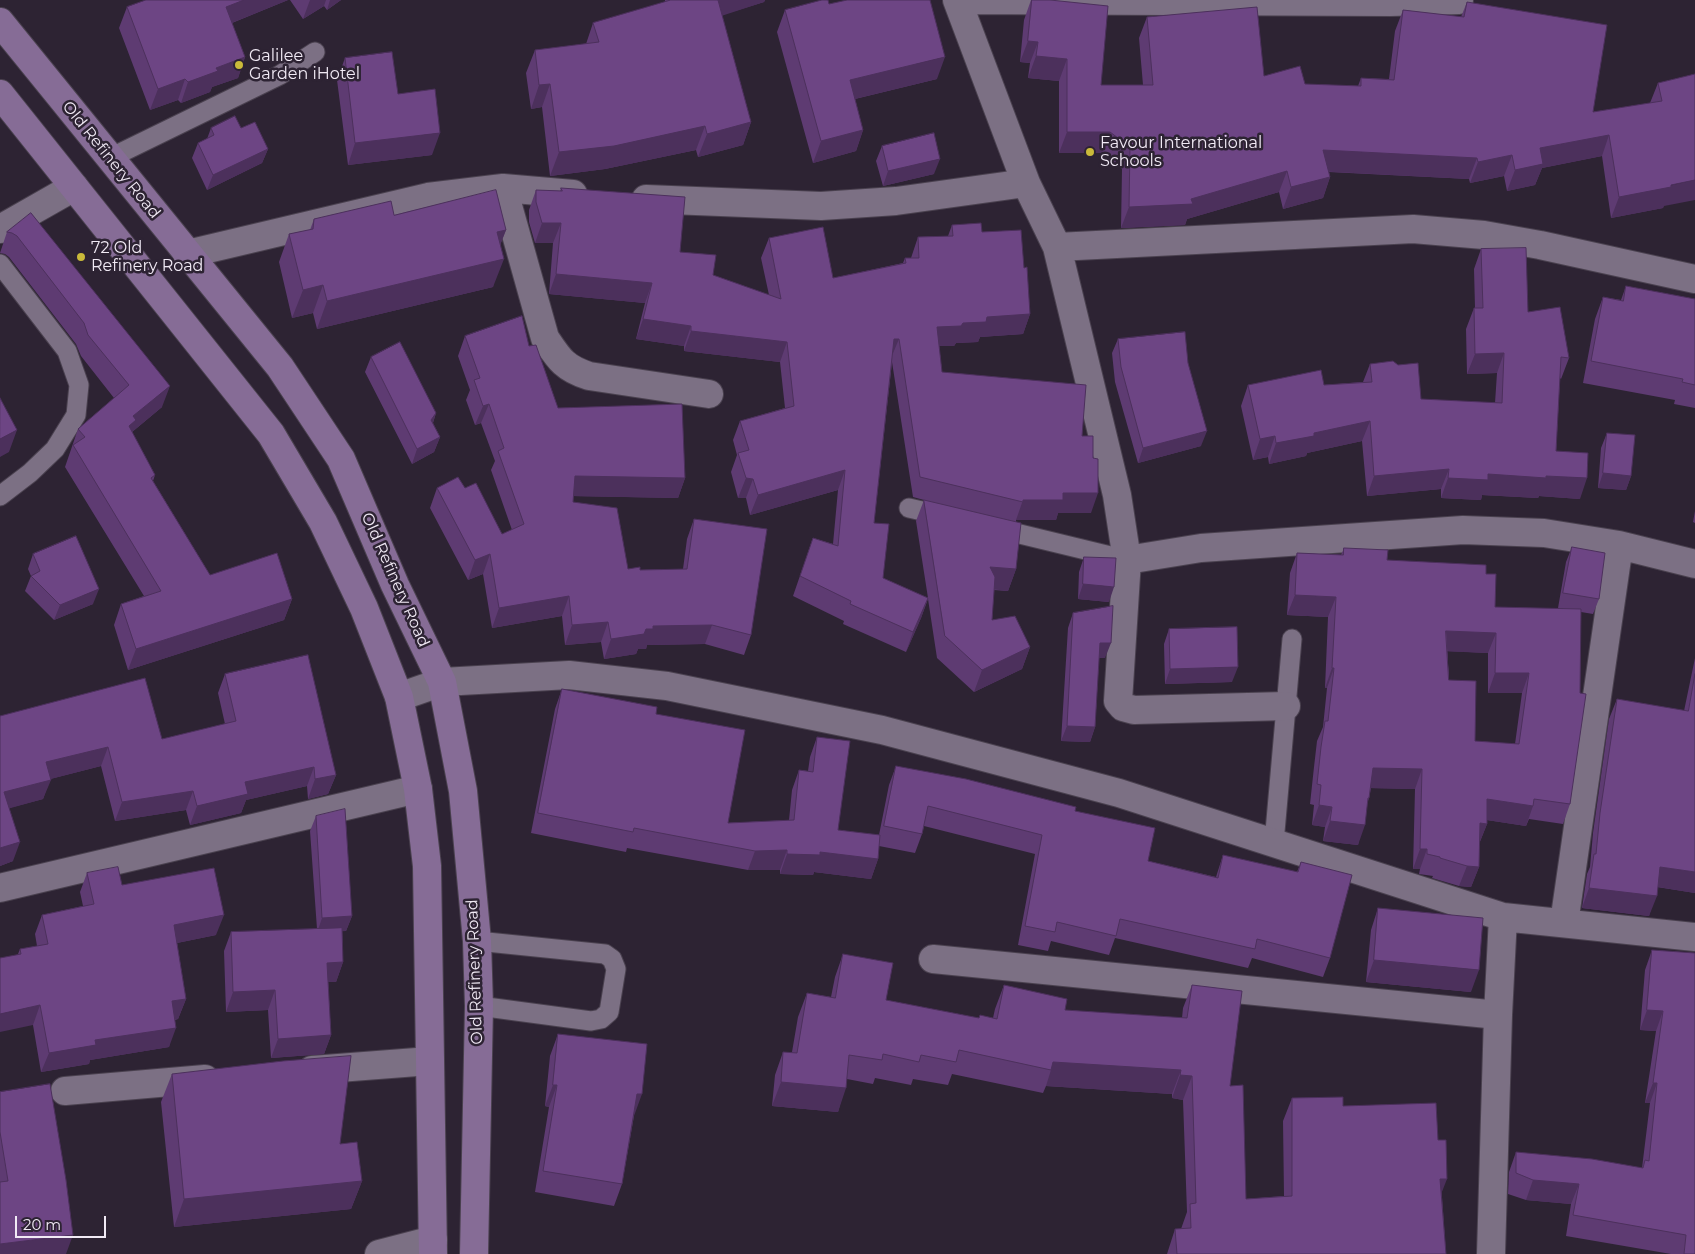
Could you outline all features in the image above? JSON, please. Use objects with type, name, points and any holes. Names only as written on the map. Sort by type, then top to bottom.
[{"type":"main road","name":"Old Refinery Road","points":[[0,22],[280,367],[341,459],[395,585],[442,682],[463,791],[477,940],[479,1006],[474,1254]]},
{"type":"main road","points":[[0,94],[271,434],[323,522],[364,608],[399,696],[418,789],[427,866],[433,1247]]},
{"type":"street","points":[[1286,706],[1134,710],[1123,707],[1118,701],[1127,560],[1117,495],[1057,247],[1026,183],[958,0],[1390,2],[1459,0]]},
{"type":"street","points":[[187,254],[428,197],[503,188],[679,201],[821,206],[896,201],[1026,183]]},
{"type":"street","points":[[0,228],[74,187]]},
{"type":"street","points":[[503,188],[545,338],[558,358],[573,371],[589,376],[709,394]]},
{"type":"street","points":[[1057,247],[1413,230],[1484,236],[1540,245],[1695,279]]},
{"type":"street","points":[[1127,560],[1201,548],[1463,530],[1544,533],[1619,545],[1695,564]]},
{"type":"street","points":[[1564,923],[1619,545]]},
{"type":"street","points":[[399,696],[442,682],[569,675],[667,686],[882,730],[1118,793],[1503,917],[1695,937]]},
{"type":"street","points":[[0,888],[418,789]]},
{"type":"street","points":[[1491,1254],[1498,1015],[1503,917]]},
{"type":"street","points":[[933,959],[1498,1015]]},
{"type":"street","points":[[292,1072],[430,1061]]},
{"type":"street","points":[[65,1091],[233,1077]]},
{"type":"street","points":[[379,1254],[433,1247]]},
{"type":"lane","points":[[110,158],[280,75],[315,52]]},
{"type":"lane","points":[[0,264],[67,352],[79,385],[76,415],[55,449],[30,473],[0,496]]},
{"type":"lane","points":[[909,508],[1127,560]]},
{"type":"lane","points":[[1274,843],[1292,639]]},
{"type":"lane","points":[[477,940],[605,954],[612,959],[616,968],[609,1012],[601,1019],[591,1021],[479,1006]]},
{"type":"building","points":[[146,0],[244,0],[226,7],[245,57],[216,68],[218,71],[188,82],[185,79],[158,89],[127,7]]},
{"type":"building","points":[[671,0],[718,0],[751,122],[707,134],[705,126],[614,146],[559,152],[550,84],[539,85],[535,50],[599,42],[593,23]]},
{"type":"building","points":[[828,0],[829,4],[847,0],[930,0],[945,57],[850,80],[863,130],[821,141],[785,10]]},
{"type":"building","points":[[1032,0],[1108,6],[1101,85],[1153,85],[1147,17],[1257,7],[1264,76],[1300,66],[1305,84],[1361,86],[1361,78],[1394,80],[1403,10],[1464,17],[1467,2],[1607,25],[1593,112],[1662,101],[1658,83],[1695,74],[1695,180],[1671,185],[1671,187],[1619,197],[1609,135],[1540,148],[1543,164],[1515,170],[1512,155],[1478,162],[1477,158],[1323,150],[1330,177],[1291,187],[1287,171],[1191,199],[1193,204],[1129,207],[1130,147],[1110,132],[1067,132],[1067,59],[1036,56],[1038,42],[1028,41]]},
{"type":"building","points":[[392,52],[398,94],[435,89],[440,133],[355,143],[345,58]]},
{"type":"building","points":[[235,116],[241,128],[255,122],[268,149],[213,175],[198,143],[214,135],[211,128]]},
{"type":"building","points":[[934,133],[940,159],[888,171],[882,146]]},
{"type":"building","points":[[561,188],[685,197],[680,252],[716,255],[713,275],[781,299],[769,238],[823,227],[833,278],[906,263],[905,258],[919,258],[918,237],[953,236],[952,225],[981,223],[982,232],[1021,230],[1024,268],[1027,267],[1030,314],[987,317],[986,322],[937,327],[942,372],[1086,385],[1082,436],[1093,436],[1093,458],[1098,459],[1098,493],[1063,493],[1063,500],[1023,500],[1023,502],[920,477],[899,339],[894,339],[874,523],[889,524],[883,578],[928,598],[913,632],[850,604],[851,601],[800,576],[813,538],[838,546],[845,470],[758,495],[753,479],[746,478],[738,453],[749,450],[740,421],[794,406],[787,342],[691,331],[691,326],[643,319],[652,283],[556,274],[561,223],[542,223],[536,202],[536,190],[562,191]]},
{"type":"building","points":[[496,190],[506,230],[497,232],[504,259],[327,301],[323,285],[303,290],[289,234],[313,229],[314,219],[391,201],[394,215]]},
{"type":"building","points":[[31,213],[170,386],[133,416],[136,420],[129,426],[155,475],[151,478],[210,575],[277,553],[292,599],[136,649],[121,604],[161,591],[73,445],[85,437],[78,429],[129,385],[88,335],[84,323],[17,236],[7,232]]},
{"type":"building","points":[[1526,248],[1528,312],[1560,307],[1569,358],[1561,357],[1556,451],[1588,453],[1587,478],[1546,476],[1546,478],[1488,474],[1488,480],[1448,478],[1449,469],[1374,476],[1370,421],[1314,433],[1314,436],[1276,443],[1275,436],[1260,439],[1248,385],[1321,370],[1324,385],[1372,382],[1370,364],[1393,361],[1398,365],[1418,363],[1421,399],[1502,403],[1504,353],[1475,354],[1474,308],[1483,308],[1481,249]]},
{"type":"building","points":[[1626,286],[1695,299],[1695,385],[1682,382],[1683,379],[1591,361],[1603,297],[1623,301]]},
{"type":"building","points":[[522,316],[529,346],[536,345],[558,408],[682,404],[685,478],[575,476],[573,502],[617,508],[628,569],[640,567],[640,570],[687,569],[694,519],[767,529],[751,635],[712,625],[653,626],[653,629],[646,629],[644,634],[611,639],[608,622],[572,625],[569,596],[499,608],[490,554],[475,560],[437,488],[458,477],[465,488],[476,483],[502,534],[524,524],[498,451],[504,448],[489,404],[483,406],[474,380],[480,378],[465,336]]},
{"type":"building","points":[[1185,332],[1188,363],[1207,431],[1143,448],[1121,367],[1118,339]]},
{"type":"building","points":[[400,342],[436,413],[431,420],[440,437],[417,449],[371,357]]},
{"type":"building","points":[[0,398],[17,430],[0,439]]},
{"type":"building","points":[[1607,433],[1635,435],[1631,476],[1603,473]]},
{"type":"building","points":[[924,500],[1021,523],[1016,569],[990,567],[995,577],[992,620],[1015,616],[1030,647],[982,670],[945,636]]},
{"type":"building","points":[[76,536],[99,589],[60,605],[31,576],[40,571],[33,554]]},
{"type":"building","points":[[1572,547],[1605,553],[1599,599],[1563,593]]},
{"type":"building","points":[[1344,548],[1388,550],[1387,560],[1486,565],[1486,574],[1496,574],[1495,607],[1581,609],[1580,693],[1586,694],[1570,804],[1534,799],[1533,806],[1487,799],[1487,824],[1480,823],[1479,867],[1467,866],[1440,858],[1427,854],[1427,849],[1420,849],[1422,769],[1373,768],[1365,825],[1330,821],[1332,807],[1319,805],[1321,785],[1317,784],[1321,747],[1325,721],[1328,721],[1334,668],[1332,668],[1336,597],[1295,595],[1297,553],[1343,555]],"holes":[[[1446,631],[1496,633],[1495,673],[1529,673],[1519,744],[1475,741],[1476,681],[1449,680]]]},
{"type":"building","points":[[1084,557],[1116,558],[1114,587],[1083,584]]},
{"type":"building","points":[[1113,606],[1111,643],[1100,643],[1095,727],[1067,726],[1073,613]]},
{"type":"building","points":[[1237,627],[1238,667],[1170,669],[1169,629]]},
{"type":"building","points":[[308,655],[336,775],[315,779],[314,767],[245,782],[248,794],[197,806],[193,791],[122,802],[108,747],[46,762],[51,780],[4,792],[20,842],[0,848],[0,716],[145,678],[162,739],[236,721],[225,674]]},
{"type":"building","points":[[1695,674],[1695,872],[1660,867],[1657,896],[1589,888],[1594,854],[1596,854],[1600,813],[1617,699],[1688,711]]},
{"type":"building","points":[[562,689],[657,707],[656,714],[745,730],[728,823],[794,820],[799,770],[813,772],[817,737],[850,741],[838,830],[880,835],[878,859],[820,852],[820,855],[787,854],[787,850],[755,851],[634,828],[633,832],[538,813]]},
{"type":"building","points":[[896,766],[966,779],[1076,807],[1075,811],[1155,828],[1148,861],[1218,878],[1223,855],[1298,872],[1301,862],[1352,875],[1330,958],[1257,939],[1255,949],[1120,919],[1116,936],[1057,922],[1055,932],[1025,926],[1042,835],[928,806],[922,834],[884,826]]},
{"type":"building","points":[[345,809],[352,916],[322,918],[316,816]]},
{"type":"building","points":[[118,867],[122,885],[214,868],[224,915],[174,925],[186,999],[172,1001],[176,1028],[95,1040],[96,1045],[49,1053],[40,1005],[0,1014],[0,958],[21,954],[20,949],[48,944],[42,915],[94,904],[87,873]]},
{"type":"building","points":[[1378,908],[1483,918],[1479,970],[1374,960]]},
{"type":"building","points":[[342,928],[343,962],[327,963],[331,1035],[278,1039],[275,990],[233,992],[231,932]]},
{"type":"building","points":[[1652,950],[1695,953],[1695,1254],[1684,1254],[1686,1235],[1573,1215],[1579,1184],[1533,1180],[1516,1173],[1516,1152],[1592,1159],[1643,1168],[1645,1160],[1649,1161],[1657,1083],[1653,1083],[1663,1011],[1647,1010]]},
{"type":"building","points":[[843,954],[893,963],[886,1000],[979,1018],[980,1015],[997,1019],[1004,985],[1067,999],[1065,1010],[1187,1018],[1192,985],[1242,991],[1230,1086],[1243,1085],[1246,1199],[1292,1196],[1292,1098],[1343,1097],[1343,1106],[1436,1103],[1438,1140],[1446,1140],[1447,1179],[1440,1179],[1446,1254],[1177,1254],[1175,1229],[1191,1228],[1190,1204],[1196,1203],[1192,1076],[1180,1075],[1181,1070],[1053,1062],[1051,1070],[959,1050],[956,1062],[921,1055],[919,1062],[883,1054],[882,1060],[849,1055],[846,1088],[781,1082],[783,1052],[797,1053],[807,993],[835,998]]},
{"type":"building","points":[[558,1034],[647,1044],[642,1094],[637,1094],[622,1184],[543,1171],[557,1085],[553,1085]]},
{"type":"building","points":[[351,1056],[340,1144],[357,1142],[362,1181],[184,1199],[172,1074],[283,1061]]},
{"type":"building","points":[[50,1084],[73,1235],[0,1244],[0,1182],[8,1181],[0,1132],[0,1092]]},
{"type":"place","name":"Galilee Garden iHotel","points":[[239,65]]},
{"type":"place","name":"Favour International Schools","points":[[1090,152]]},
{"type":"place","name":"72 Old Refinery Road","points":[[81,257]]}]
